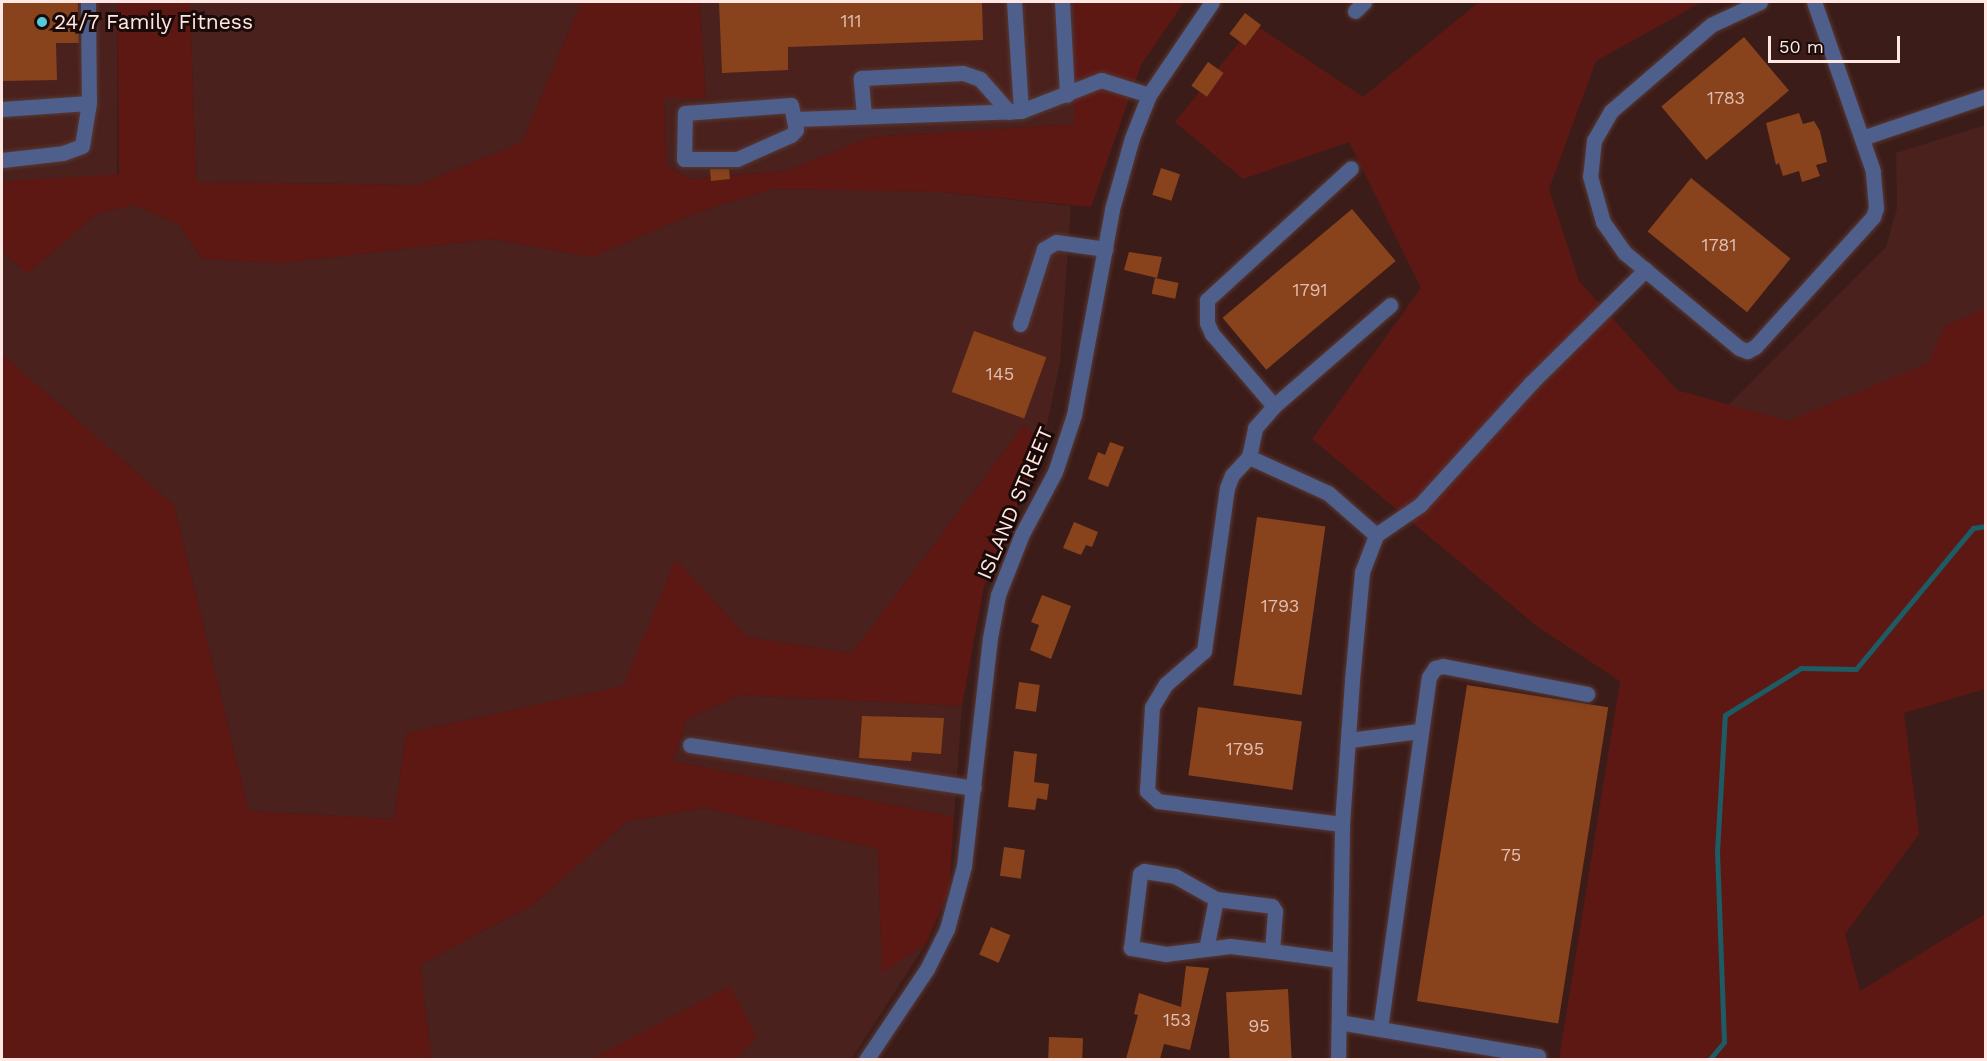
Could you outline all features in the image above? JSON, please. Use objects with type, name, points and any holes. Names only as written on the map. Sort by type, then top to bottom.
[{"type":"street","points":[[2,159],[78,149],[86,138],[89,103],[88,2]]},
{"type":"street","points":[[1014,2],[1015,111]]},
{"type":"street","points":[[1062,2],[1066,95]]},
{"type":"street","name":"ISLAND STREET","points":[[866,1059],[927,969],[947,929],[964,866],[974,788],[980,712],[998,595],[1022,534],[1055,472],[1074,415],[1112,209],[1132,138],[1149,95],[1212,2]]},
{"type":"street","points":[[1760,2],[1711,26],[1611,111],[1594,140],[1590,176],[1597,207],[1613,238],[1644,270],[1739,348],[1755,347],[1873,217],[1876,183],[1815,2]]},
{"type":"street","points":[[864,116],[861,78],[963,73],[975,76],[1015,111]]},
{"type":"street","points":[[795,119],[1015,111],[1109,80],[1149,95]]},
{"type":"street","points":[[1862,138],[1986,96]]},
{"type":"street","points":[[2,109],[89,103]]},
{"type":"street","points":[[791,105],[795,119],[794,134],[742,157],[684,159],[685,113],[791,105]]},
{"type":"street","points":[[1274,406],[1212,334],[1207,323],[1208,300],[1351,168]]},
{"type":"street","points":[[1020,324],[1044,249],[1056,242],[1106,249]]},
{"type":"street","points":[[1338,1059],[1342,824],[1362,572],[1376,535],[1420,505],[1532,382],[1644,270]]},
{"type":"street","points":[[1342,824],[1158,801],[1147,791],[1152,706],[1166,684],[1204,651],[1227,488],[1233,475],[1249,457],[1255,428],[1274,406],[1390,304]]},
{"type":"street","points":[[1249,457],[1328,493],[1376,535]]},
{"type":"street","points":[[1380,1029],[1419,731],[1429,677],[1435,668],[1443,666],[1587,694]]},
{"type":"street","points":[[1349,740],[1419,731]]},
{"type":"street","points":[[690,745],[974,788]]},
{"type":"street","points":[[1272,951],[1274,908],[1216,899],[1175,876],[1144,871],[1140,874],[1131,948],[1166,954],[1230,946],[1339,960]]},
{"type":"street","points":[[1206,949],[1216,899]]},
{"type":"street","points":[[1339,1022],[1538,1056]]},
{"type":"shaded area","points":[[2,2],[117,2],[117,181],[2,181]]},
{"type":"shaded area","points":[[117,2],[190,2],[196,182],[418,185],[522,142],[581,2],[700,2],[706,98],[664,98],[667,166],[689,179],[786,171],[870,137],[1074,124],[1074,2],[1184,2],[1141,65],[1091,207],[942,192],[771,189],[696,213],[592,257],[492,239],[281,263],[202,259],[178,224],[133,205],[97,214],[27,274],[2,251],[2,181],[119,174]]},
{"type":"shaded area","points":[[190,2],[581,2],[522,142],[418,185],[196,182]]},
{"type":"shaded area","points":[[700,2],[1074,2],[1074,124],[870,137],[786,171],[689,179],[667,166],[664,98],[706,97]]},
{"type":"shaded area","points":[[1479,2],[1702,2],[1596,61],[1549,189],[1579,281],[1677,390],[1788,421],[1928,363],[1945,326],[1985,308],[1985,689],[1904,713],[1919,834],[1845,934],[1860,991],[1985,914],[1985,1059],[1559,1059],[1620,681],[1538,627],[1312,439],[1421,288],[1349,142],[1243,179],[1175,122],[1254,24],[1363,97]]},
{"type":"shaded area","points":[[1985,125],[1985,461],[1694,440],[1886,247],[1897,208],[1896,153]]},
{"type":"shaded area","points":[[771,189],[942,192],[1071,206],[1060,362],[1043,444],[1024,425],[852,653],[747,637],[676,559],[624,686],[406,733],[394,819],[249,811],[174,505],[2,354],[2,251],[27,274],[97,214],[133,205],[178,224],[202,259],[281,263],[492,239],[592,257],[696,213]]},
{"type":"shaded area","points":[[2,354],[174,505],[249,811],[394,819],[406,733],[623,686],[676,559],[747,637],[852,653],[1024,425],[1043,444],[984,586],[962,706],[741,695],[687,719],[673,761],[954,817],[949,891],[926,944],[882,973],[878,849],[705,808],[628,821],[534,904],[420,965],[432,1059],[2,1059]]},
{"type":"shaded area","points":[[741,695],[962,706],[954,817],[673,761],[687,719]]},
{"type":"shaded area","points":[[705,808],[878,849],[882,972],[926,944],[851,1060],[737,1059],[757,1037],[591,1059],[432,1059],[420,965],[534,904],[628,821]]},
{"type":"shaded area","points":[[730,986],[757,1037],[737,1059],[591,1059]]},
{"type":"building","name":"24/7 Family Fitness","points":[[2,2],[78,2],[79,43],[56,43],[57,80],[2,81]]},
{"type":"building","points":[[719,2],[982,2],[983,40],[788,47],[788,70],[722,73]]},
{"type":"building","points":[[1245,13],[1261,25],[1245,46],[1229,34]]},
{"type":"building","points":[[1744,37],[1789,91],[1706,160],[1661,106]]},
{"type":"building","points":[[1208,62],[1224,73],[1207,97],[1191,86]]},
{"type":"building","points":[[1799,113],[1803,124],[1814,121],[1820,131],[1827,162],[1816,165],[1820,176],[1802,182],[1799,171],[1783,176],[1779,163],[1776,165],[1766,123]]},
{"type":"building","points":[[1161,168],[1180,174],[1171,201],[1152,195]]},
{"type":"building","points":[[710,169],[729,169],[730,179],[711,181]]},
{"type":"building","points":[[1691,178],[1790,259],[1747,312],[1648,232]]},
{"type":"building","points":[[1352,209],[1396,261],[1266,370],[1223,318]]},
{"type":"building","points":[[1129,252],[1162,257],[1157,278],[1124,270]]},
{"type":"building","points":[[1155,278],[1178,283],[1175,299],[1152,294]]},
{"type":"building","points":[[974,331],[1046,357],[1024,418],[952,392]]},
{"type":"building","points":[[1110,442],[1124,447],[1108,487],[1088,479],[1098,452],[1105,455]]},
{"type":"building","points":[[1257,517],[1325,527],[1302,695],[1233,685]]},
{"type":"building","points":[[1074,522],[1098,532],[1092,547],[1086,545],[1081,555],[1063,548]]},
{"type":"building","points":[[1042,595],[1071,606],[1051,659],[1030,650],[1039,625],[1031,622]]},
{"type":"building","points":[[1019,682],[1040,685],[1036,712],[1015,709]]},
{"type":"building","points":[[1467,685],[1608,707],[1558,1023],[1417,1001]]},
{"type":"building","points":[[1198,707],[1302,722],[1292,790],[1188,775]]},
{"type":"building","points":[[862,716],[944,718],[941,754],[912,752],[911,761],[859,758]]},
{"type":"building","points":[[1014,751],[1037,754],[1034,782],[1049,784],[1047,800],[1037,798],[1035,810],[1008,807]]},
{"type":"building","points":[[1004,847],[1025,850],[1021,879],[1000,876]]},
{"type":"building","points":[[991,927],[1010,935],[999,963],[979,955]]},
{"type":"building","points":[[1186,966],[1209,968],[1190,1050],[1164,1044],[1160,1059],[1126,1059],[1138,1015],[1134,1014],[1139,993],[1181,1007]]},
{"type":"building","points":[[1288,989],[1292,1059],[1230,1060],[1226,992]]},
{"type":"building","points":[[1049,1037],[1083,1038],[1082,1060],[1048,1059]]},
{"type":"waterway","points":[[1709,1060],[1724,1042],[1717,852],[1725,715],[1801,668],[1856,669],[1973,528],[1986,526]]},
{"type":"place","name":"24/7 Family Fitness","points":[[42,22]]}]
